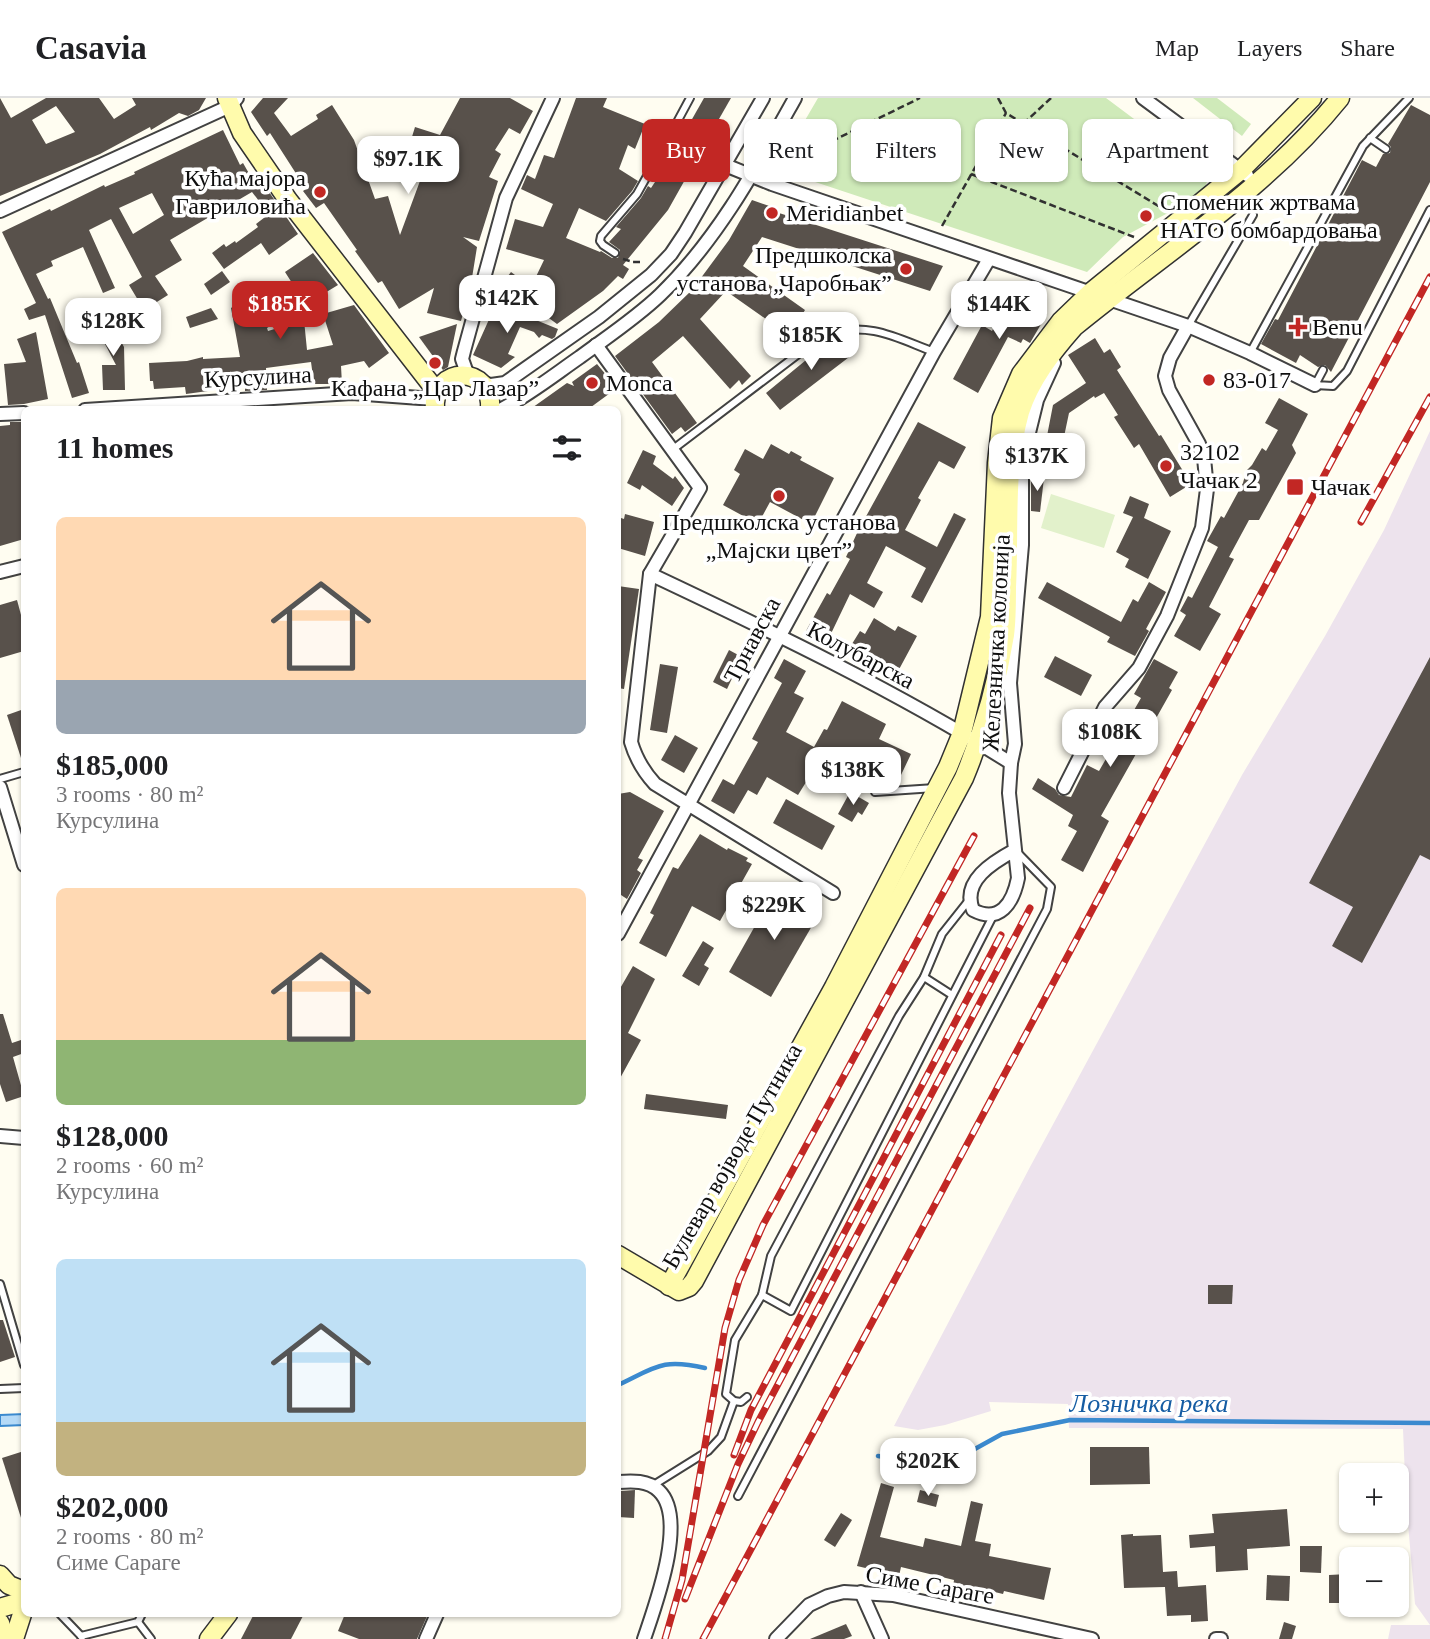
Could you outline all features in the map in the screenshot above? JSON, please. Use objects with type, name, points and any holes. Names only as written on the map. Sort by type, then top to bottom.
[{"type":"main road","points":[[1104,298],[1241,170],[1312,98]]},
{"type":"main road","points":[[1104,298],[1257,185],[1312,132],[1340,98]]},
{"type":"main road","points":[[231,101],[242,133],[435,400],[450,378],[475,379],[491,399],[490,406]]},
{"type":"main road","name":"Булевар војводе Путника","points":[[1104,298],[1056,347],[1039,372],[1021,410],[1009,493],[1005,634],[978,743],[964,778],[694,1281],[689,1287],[679,1290],[669,1286],[834,986],[937,788],[962,733],[990,617],[997,512],[997,463],[1002,418],[1021,374],[1061,321],[1104,298]]},
{"type":"main road","points":[[621,1257],[669,1286]]},
{"type":"main road","points":[[0,1575],[9,1585],[21,1590]]},
{"type":"main road","points":[[0,1608],[21,1602]]},
{"type":"main road","points":[[14,1639],[21,1617]]},
{"type":"main road","points":[[209,1639],[215,1617]]},
{"type":"main road","points":[[209,1639],[226,1617]]},
{"type":"main road","points":[[0,1623],[5,1639]]},
{"type":"street","points":[[553,98],[506,198],[462,359],[475,379],[499,385],[517,376],[641,285],[678,243],[714,182]]},
{"type":"street","points":[[730,156],[763,98]]},
{"type":"street","points":[[783,119],[795,98]]},
{"type":"street","points":[[1148,100],[1257,185]]},
{"type":"street","points":[[0,211],[231,101]]},
{"type":"street","points":[[507,406],[597,345],[633,318],[674,281],[707,242],[748,182]]},
{"type":"street","points":[[766,182],[1188,326],[1314,385]]},
{"type":"street","name":"Трнавска","points":[[621,928],[934,352],[989,259]]},
{"type":"street","name":"Железничка колонија","points":[[993,916],[1003,910],[1016,890],[1018,878],[1009,793],[1015,744],[1010,683],[1022,545],[1022,461],[1037,400],[1052,366],[1104,298]]},
{"type":"street","points":[[1064,788],[1105,707],[1139,668],[1167,616],[1202,528],[1207,489],[1204,458],[1169,390],[1165,376],[1170,358],[1188,326]]},
{"type":"street","points":[[597,345],[701,488],[650,574],[631,742],[635,755],[649,777],[687,805],[833,893]]},
{"type":"street","name":"Курсулина","points":[[148,406],[352,393],[435,400]]},
{"type":"street","points":[[0,414],[21,413]]},
{"type":"street","points":[[0,572],[21,567]]},
{"type":"street","name":"Колубарска","points":[[650,574],[779,635],[962,733],[1011,763]]},
{"type":"street","points":[[0,787],[21,855]]},
{"type":"street","points":[[993,916],[973,910],[969,900],[970,888],[978,877],[1015,850]]},
{"type":"street","points":[[0,1136],[21,1138]]},
{"type":"street","points":[[621,1482],[634,1481],[652,1486],[664,1497],[671,1519],[670,1540],[658,1596],[644,1639]]},
{"type":"street","name":"Симе Сараге","points":[[776,1639],[809,1605],[828,1595],[844,1592],[893,1595],[1092,1639]]},
{"type":"street","points":[[861,1592],[882,1639]]},
{"type":"street","points":[[426,1639],[436,1617]]},
{"type":"street","points":[[1216,1639],[1222,1639]]},
{"type":"lane","points":[[679,119],[690,98]]},
{"type":"lane","points":[[1250,353],[1363,146],[1409,98]]},
{"type":"lane","points":[[1370,138],[1385,149]]},
{"type":"lane","points":[[615,253],[603,245],[601,236],[638,194],[645,182]]},
{"type":"lane","points":[[1323,370],[1314,385],[1333,386],[1347,371],[1430,210]]},
{"type":"lane","points":[[1188,326],[1253,215]]},
{"type":"lane","points":[[672,450],[826,333],[873,328],[934,352]]},
{"type":"lane","points":[[0,779],[21,773]]},
{"type":"lane","points":[[875,792],[937,788]]},
{"type":"lane","points":[[738,1496],[1047,909],[1051,887],[1015,850]]},
{"type":"lane","points":[[747,1397],[741,1402],[734,1401],[726,1394],[735,1340],[762,1294],[771,1256],[899,1016],[924,977],[942,934],[969,900]]},
{"type":"lane","points":[[762,1294],[791,1311],[993,916]]},
{"type":"lane","points":[[924,977],[952,995]]},
{"type":"lane","points":[[0,1284],[21,1355]]},
{"type":"lane","points":[[0,1389],[21,1388]]},
{"type":"lane","points":[[652,1486],[708,1451],[721,1437],[734,1401]]},
{"type":"lane","points":[[63,1617],[82,1637],[138,1622],[140,1617]]},
{"type":"lane","points":[[138,1622],[150,1639]]},
{"type":"path","points":[[837,139],[920,98]]},
{"type":"path","points":[[998,98],[1006,113],[1015,119]]},
{"type":"path","points":[[1028,119],[1051,98]]},
{"type":"path","points":[[941,227],[1006,113]]},
{"type":"path","points":[[1068,151],[1175,216]]},
{"type":"path","points":[[971,174],[1143,240]]},
{"type":"path","points":[[615,253],[625,260],[640,262]]},
{"type":"shaded area","points":[[1430,431],[1430,1625],[1415,1604],[1409,1533],[1409,1463],[1404,1463],[1403,1429],[1069,1428],[1068,1404],[989,1402],[991,1411],[945,1425],[918,1430],[894,1426],[1030,1167],[1242,775],[1325,636],[1384,530]]},
{"type":"shaded area","points":[[1391,1625],[1430,1625],[1430,1639],[1388,1639]]},
{"type":"green space","points":[[818,98],[1106,98],[1134,119],[1082,119],[1082,182],[1207,182],[1194,199],[1123,237],[1087,272],[815,182],[837,182],[837,119],[806,119]]},
{"type":"green space","points":[[1193,98],[1217,98],[1251,124],[1242,136],[1233,129],[1233,119],[1220,119]]},
{"type":"green space","points":[[1051,494],[1115,515],[1104,548],[1041,528]]},
{"type":"water","points":[[21,1414],[21,1425],[0,1426],[0,1415]]},
{"type":"building","points":[[0,98],[11,118],[46,98],[99,98],[114,119],[136,105],[132,98],[206,98],[199,110],[188,116],[179,113],[151,130],[150,127],[100,154],[0,196]],"holes":[[[56,106],[75,132],[46,144],[32,120]]]},
{"type":"building","points":[[263,98],[288,98],[274,113],[291,136],[318,119],[316,115],[332,105],[354,140],[375,199],[388,196],[400,235],[427,162],[407,153],[415,127],[440,135],[460,98],[510,98],[533,111],[520,134],[509,128],[495,150],[501,154],[489,177],[498,181],[479,241],[463,237],[477,247],[461,321],[427,313],[434,288],[399,309],[382,281],[378,283],[355,251],[357,250],[324,203],[316,208],[303,191],[306,189],[270,133],[267,136],[251,112]]},
{"type":"building","points":[[576,98],[607,98],[603,107],[642,123],[642,132],[635,149],[628,145],[619,169],[638,181],[632,191],[606,221],[579,208],[566,238],[612,258],[618,258],[620,250],[609,242],[621,229],[616,227],[648,186],[651,188],[655,182],[684,182],[668,210],[623,265],[629,269],[623,279],[618,276],[603,291],[557,324],[502,284],[511,272],[531,287],[544,260],[506,249],[515,219],[543,227],[553,204],[521,189],[527,175],[535,179],[544,155],[554,158]]},
{"type":"building","points":[[704,98],[731,98],[719,119],[692,119]]},
{"type":"building","points":[[1411,105],[1430,115],[1430,182],[1331,372],[1325,365],[1318,367],[1300,355],[1296,363],[1261,344],[1275,319],[1278,320],[1362,160],[1376,167],[1383,154],[1390,153],[1391,147],[1388,144]]},
{"type":"building","points":[[223,130],[240,165],[243,163],[251,177],[256,173],[298,234],[269,255],[261,243],[224,269],[212,253],[224,244],[226,247],[235,241],[236,243],[258,227],[256,224],[269,214],[252,192],[170,240],[182,260],[155,276],[168,295],[144,310],[129,285],[142,277],[111,219],[89,230],[115,288],[103,293],[83,247],[51,261],[53,266],[36,274],[48,299],[50,298],[77,363],[79,362],[89,393],[72,398],[45,315],[29,320],[24,309],[36,303],[2,232],[104,185],[105,187],[135,174],[134,172]],"holes":[[[152,193],[164,215],[133,234],[119,208]]]},
{"type":"building","points":[[752,200],[778,209],[776,212],[943,266],[930,291],[762,237],[743,266],[805,310],[796,325],[790,320],[783,331],[726,291],[700,319],[751,376],[742,385],[739,380],[730,389],[683,336],[652,362],[697,423],[685,432],[681,427],[672,434],[615,356],[659,322],[692,290],[729,240]]},
{"type":"building","points":[[313,253],[338,285],[267,328],[268,331],[304,320],[307,350],[333,345],[323,314],[354,305],[389,353],[369,368],[364,361],[341,366],[342,384],[314,384],[311,362],[266,368],[267,390],[245,391],[245,386],[207,388],[208,391],[186,394],[185,387],[154,389],[153,381],[150,381],[149,363],[187,361],[203,357],[240,357],[231,308],[245,298],[251,308],[292,283],[285,272]]},
{"type":"building","points":[[222,271],[230,282],[211,295],[204,284]]},
{"type":"building","points":[[1010,295],[1038,306],[1037,309],[1047,314],[1030,343],[1023,339],[1021,343],[1008,337],[978,393],[953,379],[982,325],[992,331]]},
{"type":"building","points":[[496,304],[558,329],[555,337],[552,339],[542,335],[539,338],[534,332],[520,327],[508,354],[515,357],[501,368],[473,355]]},
{"type":"building","points":[[211,308],[218,319],[190,328],[186,317]]},
{"type":"building","points":[[108,318],[124,347],[125,390],[103,390],[102,365],[116,365],[95,325]]},
{"type":"building","points":[[457,324],[448,367],[443,370],[419,337]]},
{"type":"building","points":[[36,332],[48,399],[8,405],[4,364],[26,362],[17,339]]},
{"type":"building","points":[[843,336],[857,351],[780,410],[766,393],[817,351],[819,353],[837,337]]},
{"type":"building","points":[[1095,338],[1104,353],[1110,349],[1121,367],[1117,370],[1191,484],[1170,497],[1139,444],[1134,448],[1114,417],[1118,415],[1104,393],[1095,398],[1094,396],[1069,413],[1061,451],[1085,455],[1082,472],[1058,468],[1057,475],[1040,472],[1053,405],[1086,383],[1068,355]]},
{"type":"building","points":[[597,364],[617,388],[592,406],[535,406],[567,383],[574,386],[572,382]]},
{"type":"building","name":"Чачак","points":[[1279,398],[1308,414],[1292,445],[1296,453],[1259,520],[1249,520],[1229,557],[1234,559],[1209,607],[1221,614],[1200,651],[1174,636],[1186,615],[1180,611],[1188,596],[1192,598],[1218,547],[1207,541],[1221,516],[1224,518],[1243,483],[1246,471],[1262,448],[1266,451],[1278,430],[1265,423]]},
{"type":"building","points":[[10,422],[21,422],[21,540],[0,546],[0,426],[10,425]]},
{"type":"building","points":[[918,422],[966,447],[954,469],[939,461],[918,498],[921,500],[905,530],[937,547],[954,513],[966,519],[922,603],[911,597],[926,568],[886,546],[867,583],[883,592],[874,608],[850,594],[827,642],[806,632],[807,629],[850,559],[846,557],[858,531]]},
{"type":"building","points":[[771,444],[789,454],[791,451],[802,457],[800,460],[834,478],[811,524],[770,502],[758,524],[723,505],[740,474],[734,470],[745,449],[763,459]]},
{"type":"building","points":[[643,450],[656,456],[653,464],[673,479],[675,476],[684,488],[672,506],[642,485],[640,490],[627,483]]},
{"type":"building","points":[[1031,476],[1044,478],[1040,512],[1031,511]]},
{"type":"building","points":[[1130,496],[1149,504],[1144,518],[1171,531],[1148,579],[1125,567],[1129,559],[1116,552],[1133,517],[1123,513]]},
{"type":"building","points":[[625,514],[654,522],[645,556],[621,549],[621,518],[624,519]]},
{"type":"building","points":[[1047,582],[1121,622],[1133,599],[1138,602],[1149,582],[1166,592],[1135,656],[1107,642],[1110,637],[1038,598]]},
{"type":"building","points":[[621,586],[639,589],[624,689],[621,688]]},
{"type":"building","points":[[17,600],[21,615],[21,652],[0,658],[0,605]]},
{"type":"building","points":[[874,618],[895,631],[898,626],[917,636],[896,675],[847,652],[860,631],[865,634]]},
{"type":"building","points":[[729,650],[742,657],[727,689],[713,682]]},
{"type":"building","points":[[1055,656],[1092,675],[1081,696],[1044,677]]},
{"type":"building","points":[[1430,657],[1430,860],[1420,855],[1362,963],[1332,946],[1353,907],[1309,883]]},
{"type":"building","points":[[784,659],[806,671],[794,693],[804,698],[786,732],[814,747],[824,729],[827,730],[842,701],[886,724],[879,739],[911,754],[901,775],[872,761],[856,793],[824,777],[819,786],[808,779],[798,795],[767,777],[757,795],[748,790],[734,814],[711,801],[723,779],[734,785],[758,742],[752,739],[782,683],[774,678]]},
{"type":"building","points":[[1154,659],[1178,672],[1169,688],[1172,690],[1101,816],[1109,821],[1083,872],[1061,860],[1077,831],[1068,826],[1073,815],[1032,789],[1038,778],[1055,789],[1059,795],[1071,797],[1087,765],[1099,771],[1141,698],[1134,694]]},
{"type":"building","points":[[660,664],[678,667],[667,733],[650,730]]},
{"type":"building","points":[[21,710],[21,758],[7,715]]},
{"type":"building","points":[[675,735],[698,748],[684,773],[661,760]]},
{"type":"building","points":[[630,792],[664,811],[638,858],[643,860],[637,870],[641,873],[627,899],[621,895],[621,794]]},
{"type":"building","points":[[850,792],[869,803],[862,815],[858,812],[852,822],[838,814]]},
{"type":"building","points":[[786,799],[835,826],[822,850],[773,823]]},
{"type":"building","points":[[700,834],[727,850],[728,848],[748,858],[746,861],[752,864],[720,921],[692,906],[666,957],[639,943],[654,915],[650,913],[673,867],[678,869]]},
{"type":"building","points":[[777,887],[820,912],[771,997],[729,972]]},
{"type":"building","points":[[703,941],[714,948],[704,965],[709,968],[699,986],[682,976]]},
{"type":"building","points":[[633,966],[655,979],[628,1033],[641,1040],[621,1077],[621,987]]},
{"type":"building","points":[[0,1014],[3,1014],[12,1043],[21,1040],[21,1054],[13,1057],[21,1085],[21,1097],[6,1102],[0,1084]]},
{"type":"building","points":[[646,1094],[728,1105],[726,1119],[644,1109]]},
{"type":"building","points":[[1208,1285],[1233,1285],[1232,1304],[1208,1304]]},
{"type":"building","points":[[0,1320],[3,1320],[15,1357],[0,1362]]},
{"type":"building","points":[[1090,1447],[1149,1447],[1150,1484],[1090,1485]]},
{"type":"building","points":[[21,1452],[21,1518],[2,1458]]},
{"type":"building","points":[[881,1483],[894,1487],[880,1537],[923,1547],[925,1538],[961,1546],[971,1501],[983,1504],[975,1541],[991,1544],[989,1556],[1051,1568],[1044,1600],[1004,1591],[1003,1594],[978,1588],[977,1591],[953,1587],[954,1580],[901,1567],[899,1576],[857,1566]]},
{"type":"building","points":[[635,1490],[634,1518],[621,1517],[621,1491]]},
{"type":"building","points":[[920,1490],[939,1495],[936,1507],[917,1502]]},
{"type":"building","points":[[1287,1509],[1290,1546],[1247,1549],[1248,1570],[1216,1572],[1215,1546],[1190,1548],[1189,1535],[1214,1533],[1212,1514]]},
{"type":"building","points":[[841,1513],[852,1520],[835,1547],[824,1540]]},
{"type":"building","points":[[1121,1535],[1161,1535],[1163,1572],[1177,1571],[1178,1587],[1206,1585],[1208,1621],[1191,1622],[1191,1615],[1167,1616],[1165,1587],[1124,1588]]},
{"type":"building","points":[[1300,1546],[1322,1546],[1321,1573],[1300,1572]]},
{"type":"building","points":[[1339,1574],[1339,1603],[1329,1603],[1329,1575]]},
{"type":"building","points":[[1267,1575],[1290,1576],[1289,1601],[1266,1600]]},
{"type":"building","points":[[252,1617],[302,1617],[291,1639],[241,1639]]},
{"type":"building","points":[[344,1617],[427,1617],[417,1639],[359,1639],[338,1631]]},
{"type":"building","points":[[1284,1622],[1296,1626],[1292,1639],[1279,1639]]},
{"type":"building","points":[[846,1624],[852,1636],[844,1639],[810,1639]]},
{"type":"waterway","name":"Лозничка река","points":[[621,1384],[651,1369],[669,1364],[705,1368]]},
{"type":"waterway","name":"Лозничка река","points":[[878,1456],[944,1466],[1002,1434],[1070,1420],[1430,1423]]},
{"type":"railway","points":[[703,1639],[1430,277]]},
{"type":"railway","points":[[1361,522],[1430,397]]},
{"type":"railway","points":[[665,1639],[682,1580],[725,1328],[739,1280],[763,1225],[974,836]]},
{"type":"railway","points":[[685,1599],[738,1464],[758,1422],[1030,908]]},
{"type":"railway","points":[[734,1455],[751,1410],[1001,935]]},
{"type":"place","name":"Кућа мајора Гавриловића","points":[[320,192]]},
{"type":"place","name":"Meridianbet","points":[[772,213]]},
{"type":"place","name":"Споменик жртвама НАТО бомбардовања","points":[[1146,216]]},
{"type":"place","name":"Предшколска установа „Чаробњак”","points":[[906,269]]},
{"type":"place","name":"Benu","points":[[1298,327]]},
{"type":"place","name":"Кафана „Цар Лазар”","points":[[435,363]]},
{"type":"place","name":"83-017","points":[[1209,380]]},
{"type":"place","name":"Monca","points":[[592,383]]},
{"type":"place","name":"32102 Чачак 2","points":[[1166,466]]},
{"type":"place","name":"Чачак","points":[[1295,487]]},
{"type":"place","name":"Предшколска установа „Мајски цвет”","points":[[779,496]]}]
